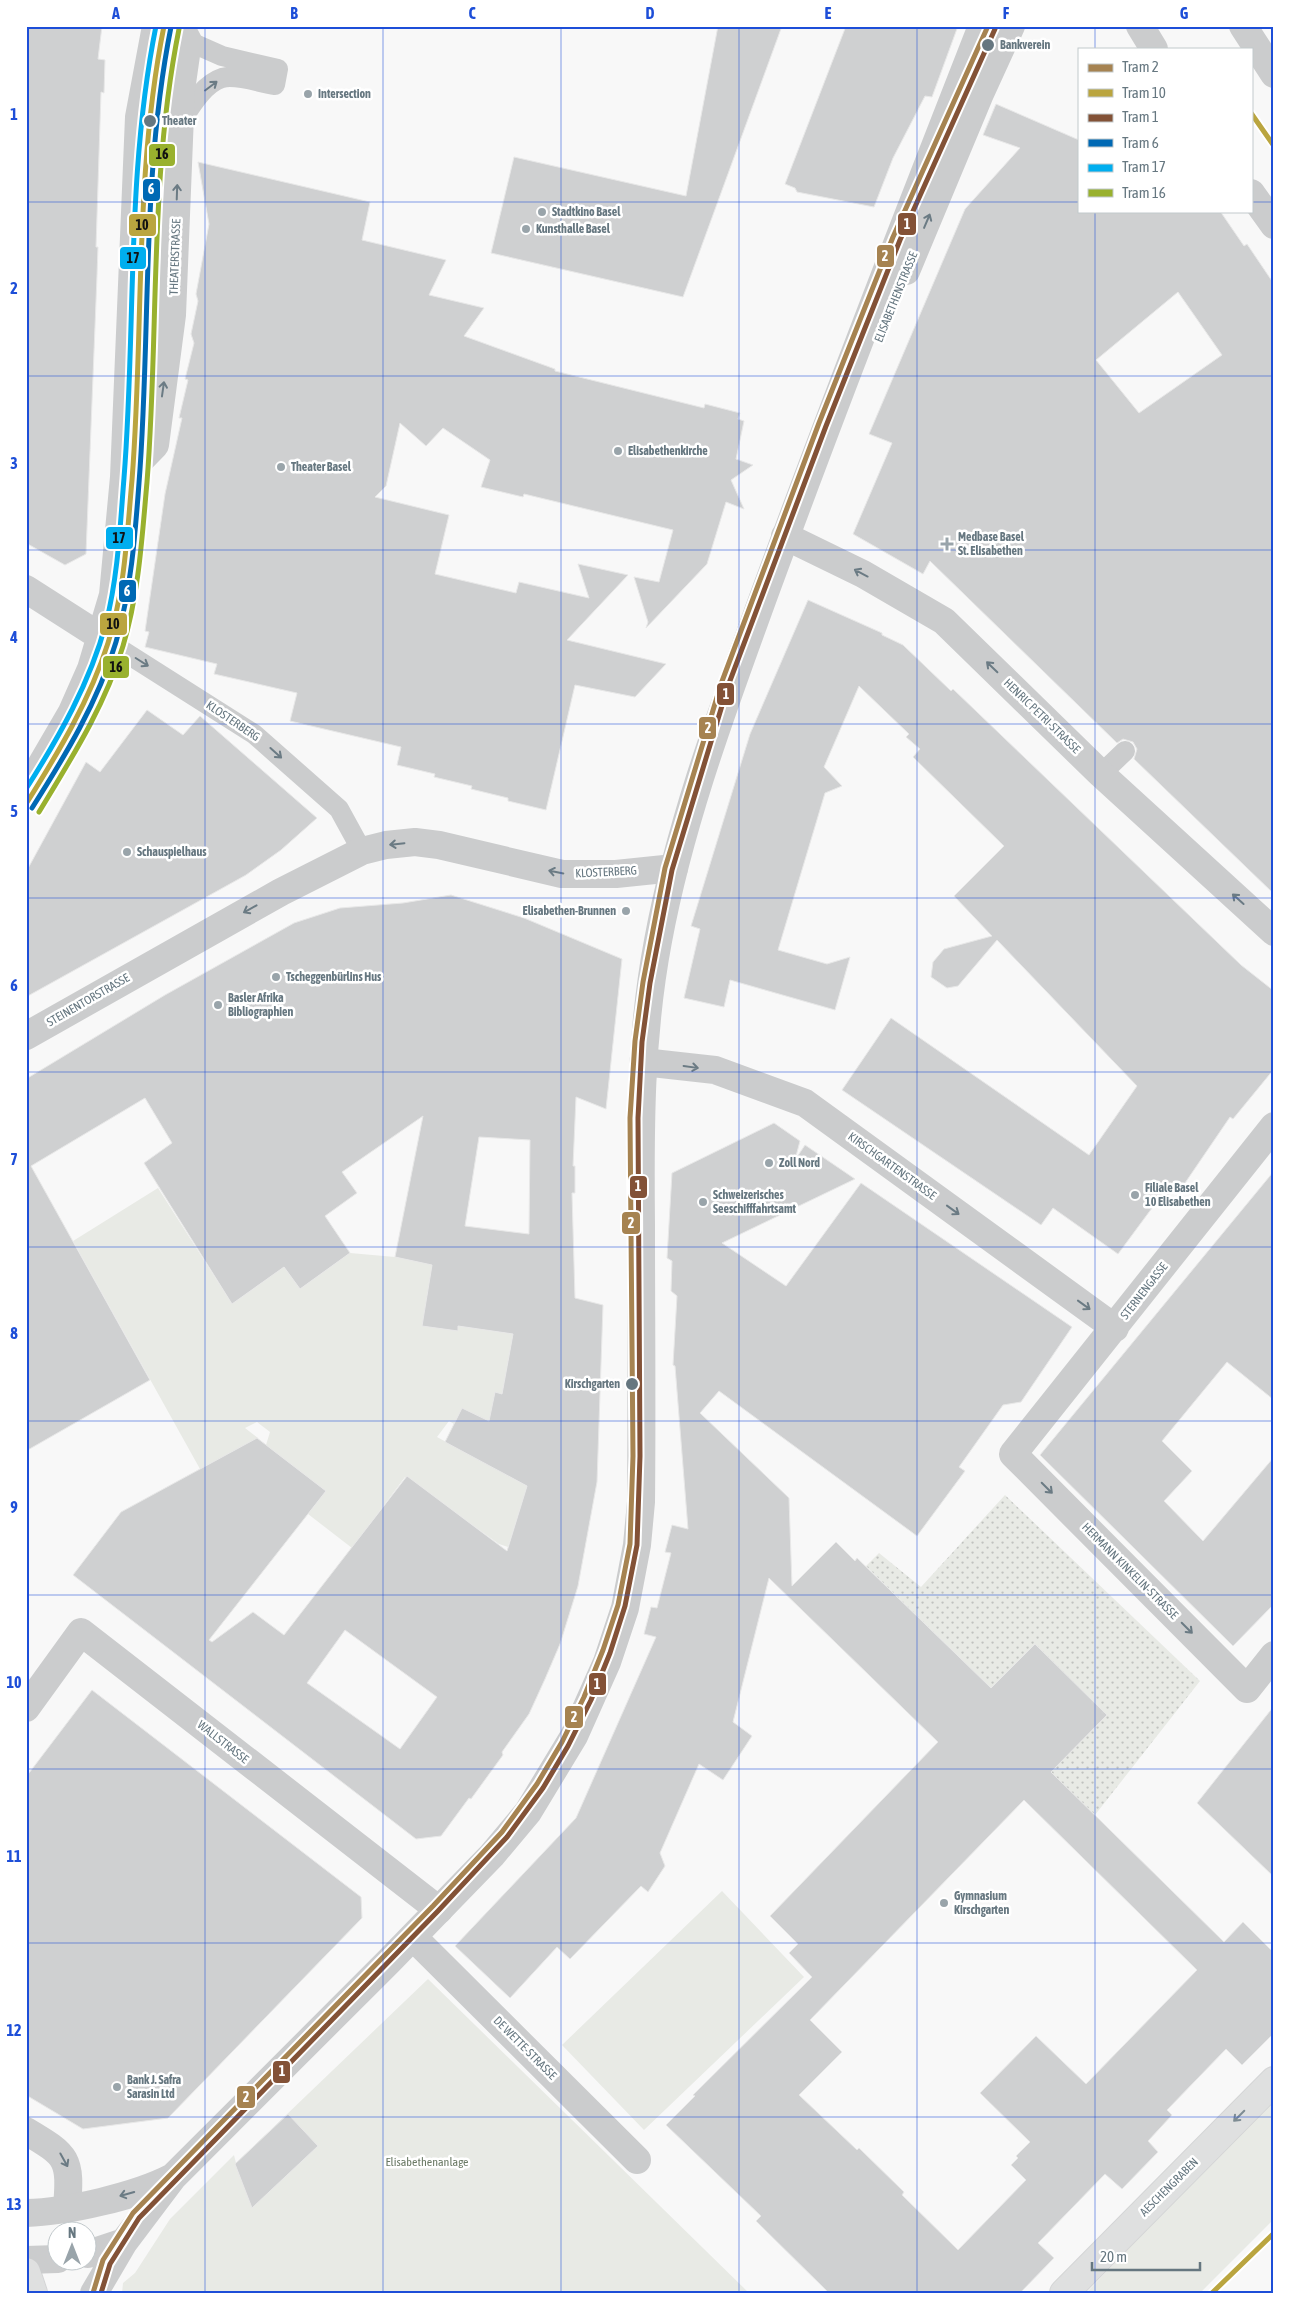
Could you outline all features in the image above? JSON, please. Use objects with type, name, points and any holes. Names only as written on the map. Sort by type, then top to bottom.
[{"type":"main road","name":"AESCHENGRABEN","points":[[1064,2293],[1274,2081]]},
{"type":"main road","points":[[26,2272],[32,2293]]},
{"type":"street","points":[[26,791],[72,712],[91,669],[112,595],[124,477],[139,117],[156,26]]},
{"type":"street","name":"ELISABETHENSTRASSE","points":[[94,2293],[124,2242],[173,2177],[413,1937],[492,1855],[528,1812],[574,1736],[603,1670],[625,1608],[637,1545],[641,1502],[639,1134],[642,1062],[657,948],[674,868],[722,706],[842,383],[982,26]]},
{"type":"street","name":"ELISABETHENSTRASSE","points":[[785,536],[847,422],[921,235],[979,96],[1012,26]]},
{"type":"street","points":[[1140,26],[1153,48]]},
{"type":"street","points":[[1243,26],[1274,74]]},
{"type":"street","name":"THEATERSTRASSE","points":[[124,477],[155,445],[172,314],[184,34]]},
{"type":"street","points":[[1252,194],[1274,225]]},
{"type":"street","name":"HENRIC PETRI-STRASSE","points":[[785,536],[863,574],[944,621],[1101,774],[1274,932]]},
{"type":"street","points":[[26,589],[101,637]]},
{"type":"street","name":"KLOSTERBERG","points":[[150,964],[334,863],[362,851],[386,845],[415,842],[439,845],[562,874],[616,874],[674,868]]},
{"type":"street","name":"STEINENTORSTRASSE","points":[[26,1036],[150,964]]},
{"type":"street","name":"KIRSCHGARTENSTRASSE","points":[[642,1062],[716,1070],[805,1103],[1115,1328]]},
{"type":"street","name":"STERNENGASSE","points":[[1013,1454],[1274,1126]]},
{"type":"street","name":"HERMANN KINKELIN-STRASSE","points":[[1013,1454],[1248,1688],[1274,1656]]},
{"type":"street","name":"WALLSTRASSE","points":[[26,1708],[81,1632],[439,1910]]},
{"type":"street","name":"DE WETTE-STRASSE","points":[[413,1937],[637,2160]]},
{"type":"street","points":[[26,2130],[57,2149],[66,2162],[69,2172],[67,2208]]},
{"type":"street","name":"ELISABETHENSTRASSE","points":[[26,2213],[67,2208],[131,2192],[173,2177]]},
{"type":"street","points":[[98,2251],[124,2242]]},
{"type":"street","points":[[26,2260],[48,2259]]},
{"type":"lane","points":[[180,123],[194,101],[209,86],[222,78],[236,78],[275,85],[278,69],[222,56],[184,34]]},
{"type":"lane","name":"KLOSTERBERG","points":[[101,637],[254,734],[339,809],[362,851]]},
{"type":"lane","points":[[1101,774],[1125,751]]},
{"type":"green space","points":[[158,1188],[232,1304],[284,1267],[300,1289],[350,1253],[395,1257],[432,1265],[423,1326],[457,1331],[458,1326],[513,1334],[502,1394],[495,1392],[490,1422],[462,1408],[454,1424],[449,1421],[437,1437],[527,1486],[508,1547],[499,1544],[405,1477],[352,1548],[308,1514],[326,1491],[266,1445],[270,1432],[257,1422],[245,1428],[258,1438],[200,1469],[73,1241]]},
{"type":"green space","points":[[1005,1495],[1200,1681],[1095,1815],[1051,1772],[1107,1715],[1035,1645],[972,1708],[958,1656],[866,1566],[879,1553],[921,1587]]},
{"type":"green space","points":[[722,1891],[804,1977],[644,2130],[562,2045]]},
{"type":"green space","name":"Elisabethenanlage","points":[[428,1979],[749,2293],[122,2293],[123,2283],[135,2273],[170,2219],[234,2155],[236,2163]]},
{"type":"green space","points":[[1274,2097],[1274,2219],[1200,2293],[1086,2293]]},
{"type":"building","points":[[29,26],[102,26],[98,59],[105,60],[104,93],[101,92],[96,247],[98,247],[86,554],[65,565],[26,543],[26,45]]},
{"type":"building","points":[[718,26],[782,26],[683,297],[491,253],[514,157],[686,196]]},
{"type":"building","points":[[846,26],[958,26],[932,97],[925,96],[893,158],[874,207],[797,192],[795,188],[785,184]]},
{"type":"building","points":[[996,104],[1078,140],[1078,212],[1221,212],[1244,246],[1247,244],[1274,284],[1274,894],[1134,759],[1137,749],[1133,742],[1123,739],[1117,743],[930,561],[923,574],[853,534],[892,443],[869,434],[965,209],[1020,148],[983,135]],"holes":[[[1178,292],[1222,355],[1139,413],[1096,360]]]},
{"type":"building","name":"Theater Basel","points":[[198,162],[370,202],[362,240],[446,260],[429,295],[484,308],[464,336],[555,369],[555,371],[704,408],[705,404],[740,413],[738,419],[744,421],[736,459],[753,465],[731,480],[744,509],[726,502],[707,564],[646,628],[648,622],[634,577],[659,582],[673,530],[524,494],[523,497],[481,487],[490,460],[443,428],[426,446],[400,423],[386,486],[375,497],[449,515],[435,574],[516,593],[519,582],[589,598],[578,564],[628,575],[567,640],[666,664],[635,697],[575,685],[546,810],[508,801],[508,798],[471,789],[472,786],[434,777],[435,774],[397,765],[401,747],[290,721],[297,693],[214,674],[217,664],[145,647],[149,632],[145,631],[165,494],[182,418],[179,418],[188,380],[185,379],[194,343],[191,334],[198,301],[196,294],[209,224]]},
{"type":"building","points":[[808,600],[882,633],[882,635],[903,645],[951,691],[953,689],[1241,965],[1274,991],[1274,1069],[1233,1119],[1230,1117],[1185,1183],[1155,1204],[1118,1254],[1053,1208],[1041,1225],[842,1090],[891,1018],[1089,1155],[1137,1086],[997,940],[958,986],[947,988],[931,977],[933,962],[944,949],[992,936],[954,896],[1004,846],[913,757],[920,749],[906,737],[909,734],[859,686],[824,767],[842,786],[825,793],[778,950],[827,964],[850,957],[835,1010],[730,980],[724,1007],[684,998],[700,929],[691,926],[750,734]]},
{"type":"building","points":[[147,710],[183,735],[200,716],[317,818],[281,850],[246,875],[26,997],[26,872],[86,762],[100,772]]},
{"type":"building","points":[[451,895],[524,918],[622,959],[606,1109],[576,1097],[573,1166],[575,1166],[575,1193],[572,1193],[575,1298],[603,1305],[597,1482],[578,1586],[560,1644],[545,1679],[529,1714],[502,1752],[503,1755],[441,1836],[416,1839],[73,1575],[121,1512],[257,1438],[326,1491],[209,1640],[212,1642],[253,1612],[284,1635],[407,1476],[507,1551],[527,1486],[445,1442],[462,1408],[489,1421],[495,1392],[502,1394],[513,1334],[458,1326],[458,1331],[422,1326],[432,1265],[395,1257],[423,1116],[342,1172],[357,1193],[325,1216],[350,1253],[300,1289],[284,1267],[232,1304],[144,1163],[172,1143],[145,1098],[31,1166],[150,1380],[26,1451],[26,1079],[165,995],[294,923],[340,908],[403,903]],"holes":[[[479,1137],[530,1140],[529,1234],[465,1226]],[[345,1630],[437,1697],[400,1749],[307,1683]]]},
{"type":"building","points":[[774,1123],[800,1141],[795,1160],[805,1145],[855,1179],[722,1243],[786,1286],[861,1183],[1072,1327],[1021,1402],[1003,1405],[959,1467],[965,1471],[917,1536],[719,1391],[700,1413],[789,1498],[792,1586],[836,1542],[855,1561],[857,1558],[991,1688],[1035,1644],[1107,1715],[1051,1772],[1224,1942],[1243,1922],[1274,1953],[1274,2033],[1242,2065],[1226,2049],[1167,2110],[1172,2115],[1148,2141],[1158,2152],[1122,2189],[1105,2174],[1038,2243],[1054,2258],[1020,2293],[829,2293],[756,2221],[761,2216],[666,2125],[695,2096],[693,2095],[812,1977],[789,1953],[798,1944],[770,1916],[938,1742],[769,1578],[733,1722],[752,1736],[723,1780],[699,1764],[660,1853],[665,1866],[648,1892],[641,1886],[570,1959],[557,1947],[510,1998],[455,1946],[576,1818],[656,1637],[644,1634],[651,1607],[657,1608],[671,1553],[665,1552],[672,1525],[688,1529],[675,1366],[673,1365],[677,1296],[671,1291],[672,1261],[667,1258],[672,1173]],"holes":[[[1024,1800],[1197,1970],[1086,2084],[1036,2036],[980,2093],[1030,2142],[1016,2156],[1018,2158],[1011,2165],[1026,2180],[958,2250],[902,2195],[904,2192],[859,2148],[857,2150],[799,2095],[842,2052],[810,2020]]]},
{"type":"building","points":[[1274,1171],[1274,1400],[1227,1362],[1162,1441],[1192,1471],[1164,1501],[1203,1541],[1274,1457],[1274,1604],[1233,1646],[1040,1455]]},
{"type":"building","points":[[92,1690],[361,1897],[362,1918],[168,2118],[83,2129],[26,2095],[26,1777]]},
{"type":"building","points":[[1274,1706],[1274,1877],[1197,1803]]},
{"type":"building","points":[[288,2114],[318,2146],[252,2208],[235,2164]]},
{"type":"tram line","name":"17","points":[[26,789],[62,729],[82,688],[99,645],[110,605],[120,533],[128,422],[133,252],[140,138],[156,26]]},
{"type":"tram line","name":"10","points":[[26,804],[83,706],[108,643],[122,582],[136,423],[141,252],[148,139],[164,26]]},
{"type":"tram line","name":"2","points":[[93,2293],[103,2260],[133,2213],[433,1906],[502,1832],[537,1784],[562,1742],[584,1697],[603,1650],[618,1605],[630,1544],[633,1456],[630,1118],[635,1041],[643,982],[665,868],[721,684],[819,423],[893,237],[988,26]]},
{"type":"tram line","name":"6","points":[[32,808],[80,728],[100,686],[116,642],[129,583],[143,426],[148,254],[155,140],[171,27]]},
{"type":"tram line","name":"16","points":[[39,812],[86,732],[107,690],[123,646],[133,606],[139,565],[151,425],[156,255],[163,141],[179,29]]},
{"type":"tram line","name":"1","points":[[101,2293],[110,2264],[139,2218],[438,1911],[507,1837],[543,1788],[568,1746],[591,1700],[610,1653],[625,1606],[637,1545],[640,1456],[638,1118],[642,1042],[650,983],[672,870],[728,686],[826,426],[900,240],[995,29]]},
{"type":"tram line","name":"10","points":[[1252,114],[1274,146]]},
{"type":"tram line","name":"10","points":[[1212,2293],[1274,2233]]},
{"type":"place","name":"Bankverein","points":[[988,45]]},
{"type":"place","name":"Intersection","points":[[308,94]]},
{"type":"place","name":"Theater","points":[[150,121]]},
{"type":"place","name":"Stadtkino Basel","points":[[542,212]]},
{"type":"place","name":"Kunsthalle Basel","points":[[526,229]]},
{"type":"place","name":"Elisabethenkirche","points":[[618,451]]},
{"type":"place","name":"Theater Basel","points":[[281,467]]},
{"type":"place","name":"Medbase Basel St. Elisabethen","points":[[947,544]]},
{"type":"place","name":"Schauspielhaus","points":[[127,852]]},
{"type":"place","name":"Elisabethen-Brunnen","points":[[626,911]]},
{"type":"place","name":"Tscheggenbürlins Hus","points":[[276,977]]},
{"type":"place","name":"Basler Afrika Bibliographien","points":[[218,1005]]},
{"type":"place","name":"Zoll Nord","points":[[769,1163]]},
{"type":"place","name":"Filiale Basel 10 Elisabethen","points":[[1135,1195]]},
{"type":"place","name":"Schweizerisches Seeschifffahrtsamt","points":[[703,1202]]},
{"type":"place","name":"Kirschgarten","points":[[632,1384]]},
{"type":"place","name":"Gymnasium Kirschgarten","points":[[944,1903]]},
{"type":"place","name":"Bank J. Safra Sarasin Ltd","points":[[117,2087]]}]
